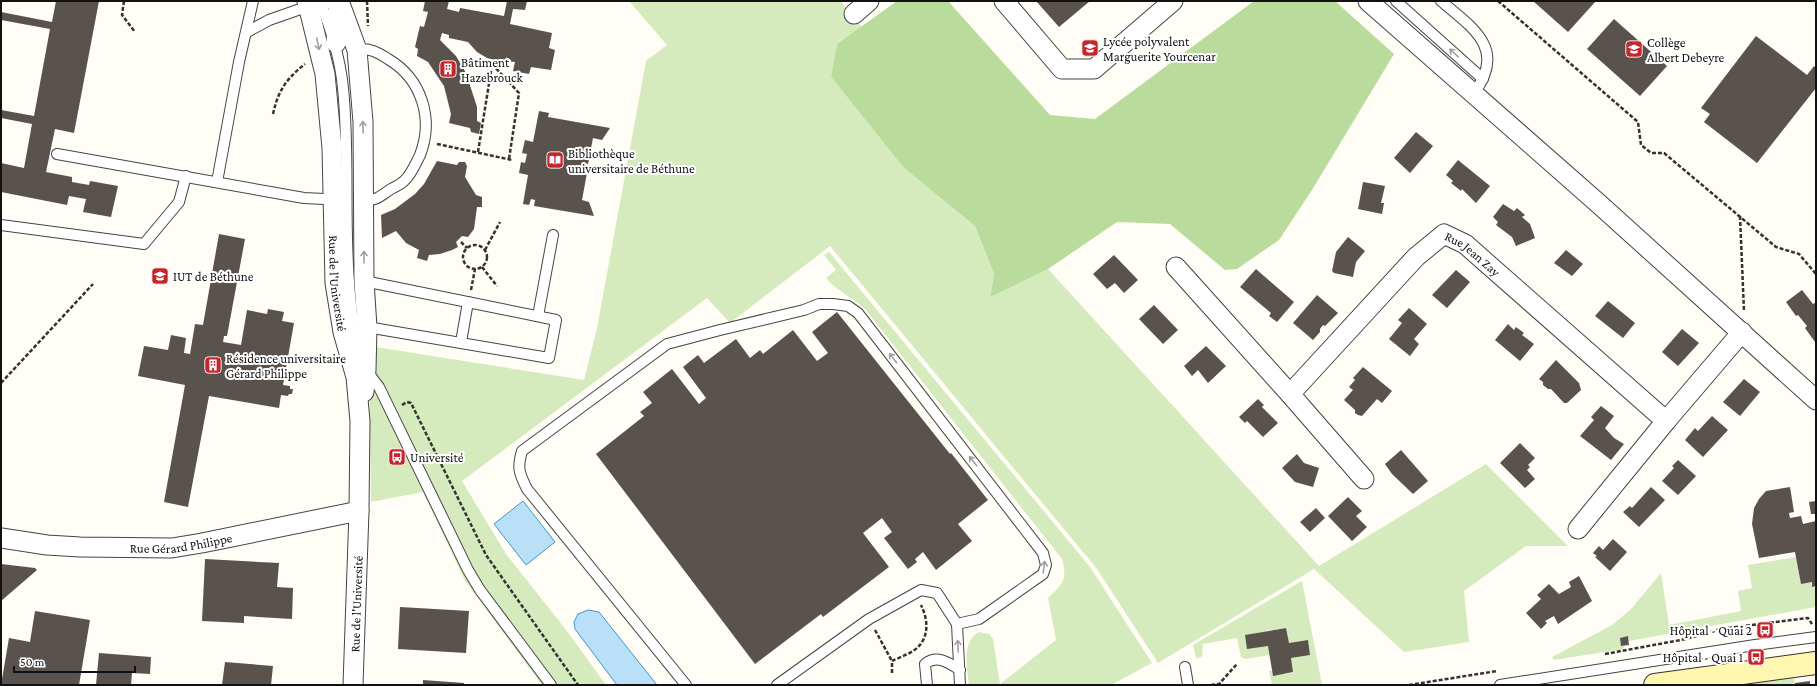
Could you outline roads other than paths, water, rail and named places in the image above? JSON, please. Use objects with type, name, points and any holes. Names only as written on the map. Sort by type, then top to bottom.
[{"type":"street","points":[[854,14],[869,1]]},
{"type":"street","points":[[1004,1],[1062,69],[1094,69],[1174,1]]},
{"type":"street","points":[[1368,1],[1479,86],[1743,324],[1816,400]]},
{"type":"street","points":[[325,2],[327,46]]},
{"type":"street","points":[[325,2],[357,50],[363,122],[364,281],[367,327],[366,370],[360,421]]},
{"type":"street","name":"Rue de l'Université","points":[[325,2],[327,46],[325,74],[332,148],[335,283],[343,332],[356,377],[360,421],[359,511],[353,685]]},
{"type":"street","name":"Rue Jean Zay","points":[[1290,394],[1416,257],[1444,234],[1465,244],[1666,421]]},
{"type":"street","points":[[1176,267],[1290,394],[1364,480]]},
{"type":"street","points":[[1578,529],[1743,324]]},
{"type":"street","name":"Rue Gérard Philippe","points":[[1,538],[67,546],[172,548],[359,511]]},
{"type":"street","points":[[1655,685],[1816,663]]},
{"type":"lane","points":[[217,182],[239,62],[253,1]]},
{"type":"lane","points":[[1396,1],[1479,86],[1489,59],[1486,46],[1472,28],[1441,1]]},
{"type":"lane","points":[[247,32],[269,20],[325,2]]},
{"type":"lane","points":[[327,46],[341,71],[346,125],[346,206],[349,287],[354,333],[361,360],[366,370],[379,387],[468,570],[480,590],[551,685]]},
{"type":"lane","points":[[357,50],[364,48],[379,53],[398,64],[413,80],[422,100],[426,121],[424,142],[417,162],[404,181],[374,201],[364,200]]},
{"type":"lane","points":[[56,154],[304,198],[334,198]]},
{"type":"lane","points":[[1,225],[144,244],[179,202],[186,176]]},
{"type":"lane","points":[[538,316],[553,235]]},
{"type":"lane","points":[[364,281],[556,320],[549,358],[367,327]]},
{"type":"lane","points":[[461,342],[468,302]]},
{"type":"lane","points":[[686,685],[526,489],[519,474],[519,464],[522,452],[667,344],[804,310],[819,304],[848,306],[858,313],[1043,553],[1046,564],[1043,574],[979,619],[958,624]]},
{"type":"lane","points":[[777,685],[869,619],[921,590],[938,593],[958,624],[960,685]]},
{"type":"lane","points":[[1500,685],[1755,645],[1816,638]]},
{"type":"lane","points":[[927,685],[925,664],[934,659],[945,660],[960,670]]},
{"type":"lane","points":[[1185,667],[1188,685]]},
{"type":"water","points":[[523,501],[555,542],[526,565],[494,524]]},
{"type":"water","points":[[588,610],[599,612],[657,685],[617,685],[575,629],[574,622],[578,614]]},
{"type":"place","name":"Lycée polyvalent Marguerite Yourcenar","points":[[1090,48]]},
{"type":"place","name":"Collège Albert Debeyre","points":[[1634,49]]},
{"type":"place","name":"Bâtiment Hazebrouck","points":[[448,69]]},
{"type":"place","name":"Bibliothèque universitaire de Béthune","points":[[555,160]]},
{"type":"place","name":"IUT de Béthune","points":[[160,276]]},
{"type":"place","name":"Résidence universitaire Gérard Philippe","points":[[213,365]]},
{"type":"place","name":"Université","points":[[397,457]]},
{"type":"place","name":"Hôpital - Quai 2","points":[[1765,630]]},
{"type":"place","name":"Hôpital - Quai 1","points":[[1756,657]]}]
